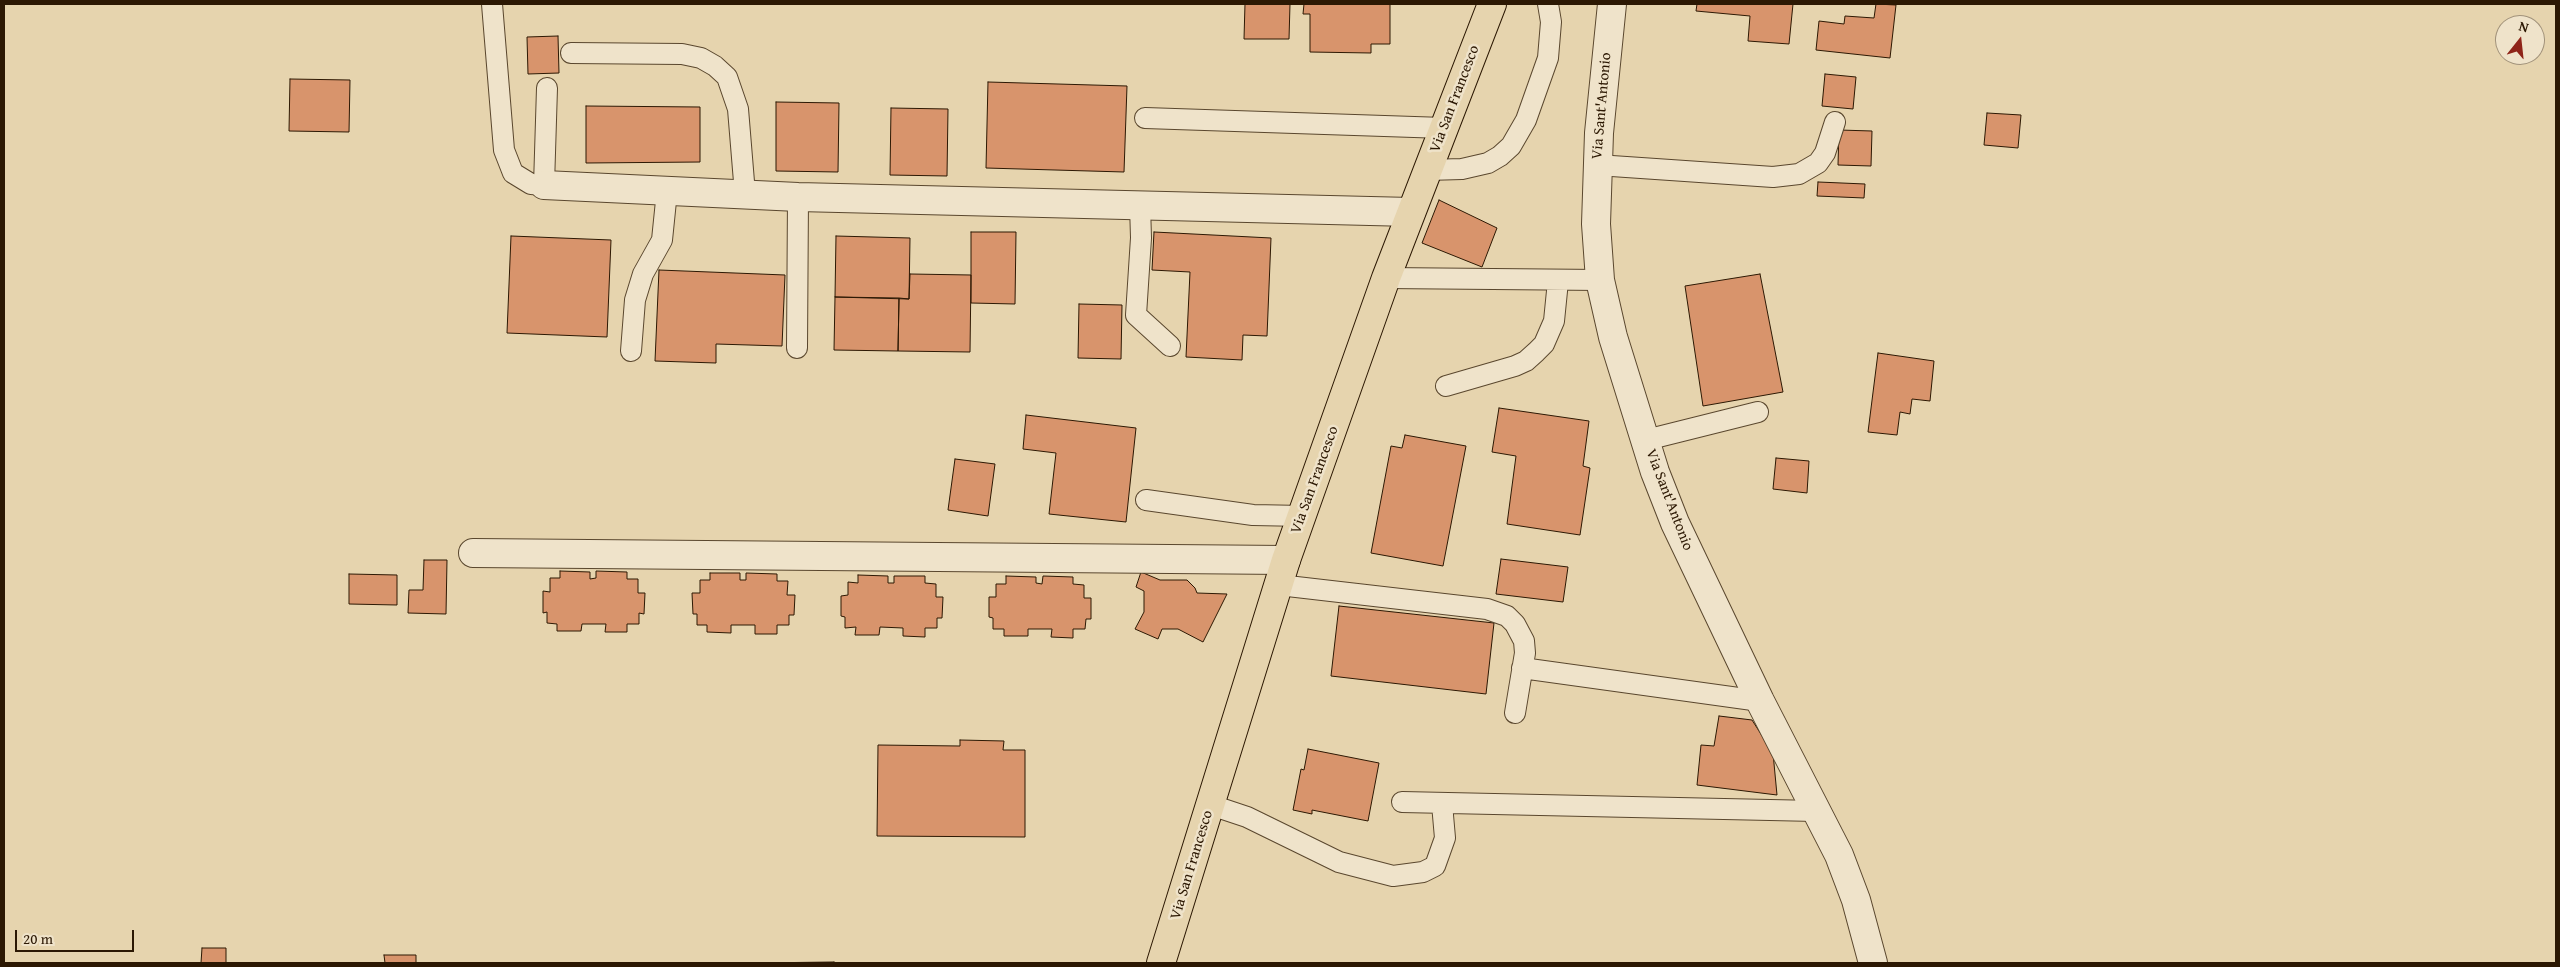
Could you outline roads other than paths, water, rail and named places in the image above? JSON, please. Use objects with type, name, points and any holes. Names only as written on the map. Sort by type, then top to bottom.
[{"type":"main road","name":"Via San Francesco","points":[[1161,963],[1282,573],[1386,278],[1492,4]]},
{"type":"street","name":"Via Sant'Antonio","points":[[1612,4],[1597,165],[1596,224],[1600,280],[1613,338],[1675,523],[1760,701],[1848,878],[1864,926],[1873,963]]},
{"type":"street","points":[[544,185],[798,197],[1411,212]]},
{"type":"street","points":[[473,553],[1282,573]]},
{"type":"lane","points":[[492,4],[496,62],[508,164],[520,180],[531,184],[544,185],[547,88]]},
{"type":"lane","points":[[1428,170],[1462,169],[1488,162],[1500,156],[1511,146],[1526,120],[1548,58],[1551,22],[1548,4]]},
{"type":"lane","points":[[571,53],[682,54],[701,58],[715,66],[728,77],[738,109],[745,194]]},
{"type":"lane","points":[[1145,118],[1444,128]]},
{"type":"lane","points":[[1597,165],[1773,177],[1799,174],[1818,163],[1830,142],[1835,122]]},
{"type":"lane","points":[[631,351],[635,300],[643,274],[662,240],[666,191]]},
{"type":"lane","points":[[797,348],[798,197]]},
{"type":"lane","points":[[1140,205],[1141,238],[1136,315],[1170,346]]},
{"type":"lane","points":[[1386,278],[1600,280]]},
{"type":"lane","points":[[1446,386],[1515,366],[1526,361],[1536,352],[1547,338],[1554,321],[1558,281]]},
{"type":"lane","points":[[1646,440],[1758,412]]},
{"type":"lane","points":[[1146,500],[1253,515],[1303,516]]},
{"type":"lane","points":[[1282,573],[1487,609],[1498,613],[1515,624],[1524,642],[1515,713]]},
{"type":"lane","points":[[1522,668],[1760,701]]},
{"type":"lane","points":[[1402,802],[1816,811]]},
{"type":"lane","points":[[1210,805],[1248,817],[1339,862],[1393,876],[1423,872],[1435,866],[1445,838],[1442,804]]}]
